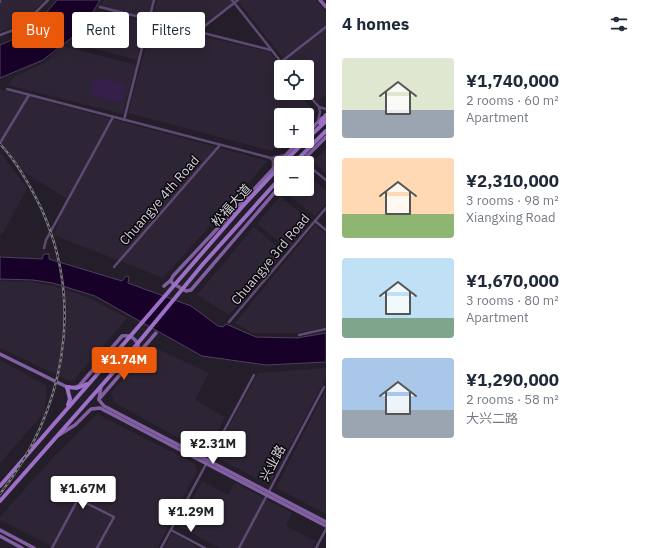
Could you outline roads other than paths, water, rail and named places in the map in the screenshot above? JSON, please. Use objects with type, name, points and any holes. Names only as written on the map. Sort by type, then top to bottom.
[{"type":"main road","points":[[320,0],[326,7]]},
{"type":"main road","points":[[314,126],[326,115]]},
{"type":"main road","points":[[315,130],[326,115]]},
{"type":"main road","points":[[315,130],[326,121]]},
{"type":"main road","points":[[301,156],[326,131]]},
{"type":"main road","points":[[308,155],[326,136]]},
{"type":"main road","points":[[164,286],[292,148]]},
{"type":"main road","points":[[290,156],[298,148]]},
{"type":"main road","name":"松福大道","points":[[91,382],[242,207],[274,173]]},
{"type":"main road","name":"松福大道","points":[[0,501],[124,360],[203,264],[274,185]]},
{"type":"main road","points":[[242,207],[251,191]]},
{"type":"main road","points":[[171,280],[172,283],[186,291],[191,290],[274,192]]},
{"type":"main road","points":[[249,212],[266,201]]},
{"type":"main road","points":[[99,400],[156,333]]},
{"type":"main road","points":[[72,387],[79,386],[120,337],[127,335],[140,343],[148,342]]},
{"type":"main road","points":[[135,340],[139,348],[137,354]]},
{"type":"main road","points":[[0,354],[67,387],[83,386],[91,382]]},
{"type":"main road","points":[[0,486],[91,382]]},
{"type":"main road","points":[[101,385],[99,400],[104,406],[207,462]]},
{"type":"main road","points":[[67,387],[70,399],[67,408]]},
{"type":"main road","points":[[56,436],[75,425],[91,408],[97,407],[326,522]]},
{"type":"main road","points":[[268,493],[326,526]]},
{"type":"main road","points":[[0,530],[34,548]]},
{"type":"main road","points":[[0,536],[22,548]]},
{"type":"street","points":[[0,35],[21,26],[48,0]]},
{"type":"street","points":[[152,12],[154,0]]},
{"type":"street","points":[[205,25],[233,1],[238,0]]},
{"type":"street","points":[[233,1],[279,60]]},
{"type":"street","points":[[100,7],[137,17]]},
{"type":"street","points":[[284,60],[326,27]]},
{"type":"street","points":[[205,34],[271,50]]},
{"type":"street","points":[[124,120],[143,48]]},
{"type":"street","points":[[7,89],[271,158],[285,155]]},
{"type":"street","points":[[0,143],[29,95]]},
{"type":"street","points":[[313,100],[319,108],[320,112],[318,122]]},
{"type":"street","points":[[319,108],[326,109]]},
{"type":"street","points":[[44,248],[46,240],[114,117]]},
{"type":"street","name":"Chuangye 4th Road","points":[[114,267],[220,145]]},
{"type":"street","points":[[271,158],[273,161],[273,168]]},
{"type":"street","points":[[314,171],[326,180]]},
{"type":"street","name":"Chuangye 3rd Road","points":[[229,322],[326,208]]},
{"type":"street","points":[[315,221],[326,230]]},
{"type":"street","points":[[299,335],[326,329]]},
{"type":"street","points":[[161,548],[254,375]]},
{"type":"street","name":"兴业路","points":[[239,548],[324,387]]},
{"type":"street","points":[[52,548],[78,499],[114,517],[97,548]]},
{"type":"street","points":[[316,548],[326,529]]},
{"type":"street","points":[[171,530],[205,548]]},
{"type":"railway","points":[[0,144],[13,159],[24,176],[42,210],[55,247],[63,284],[64,321],[61,358],[53,394],[40,429],[22,462],[0,494]]}]
